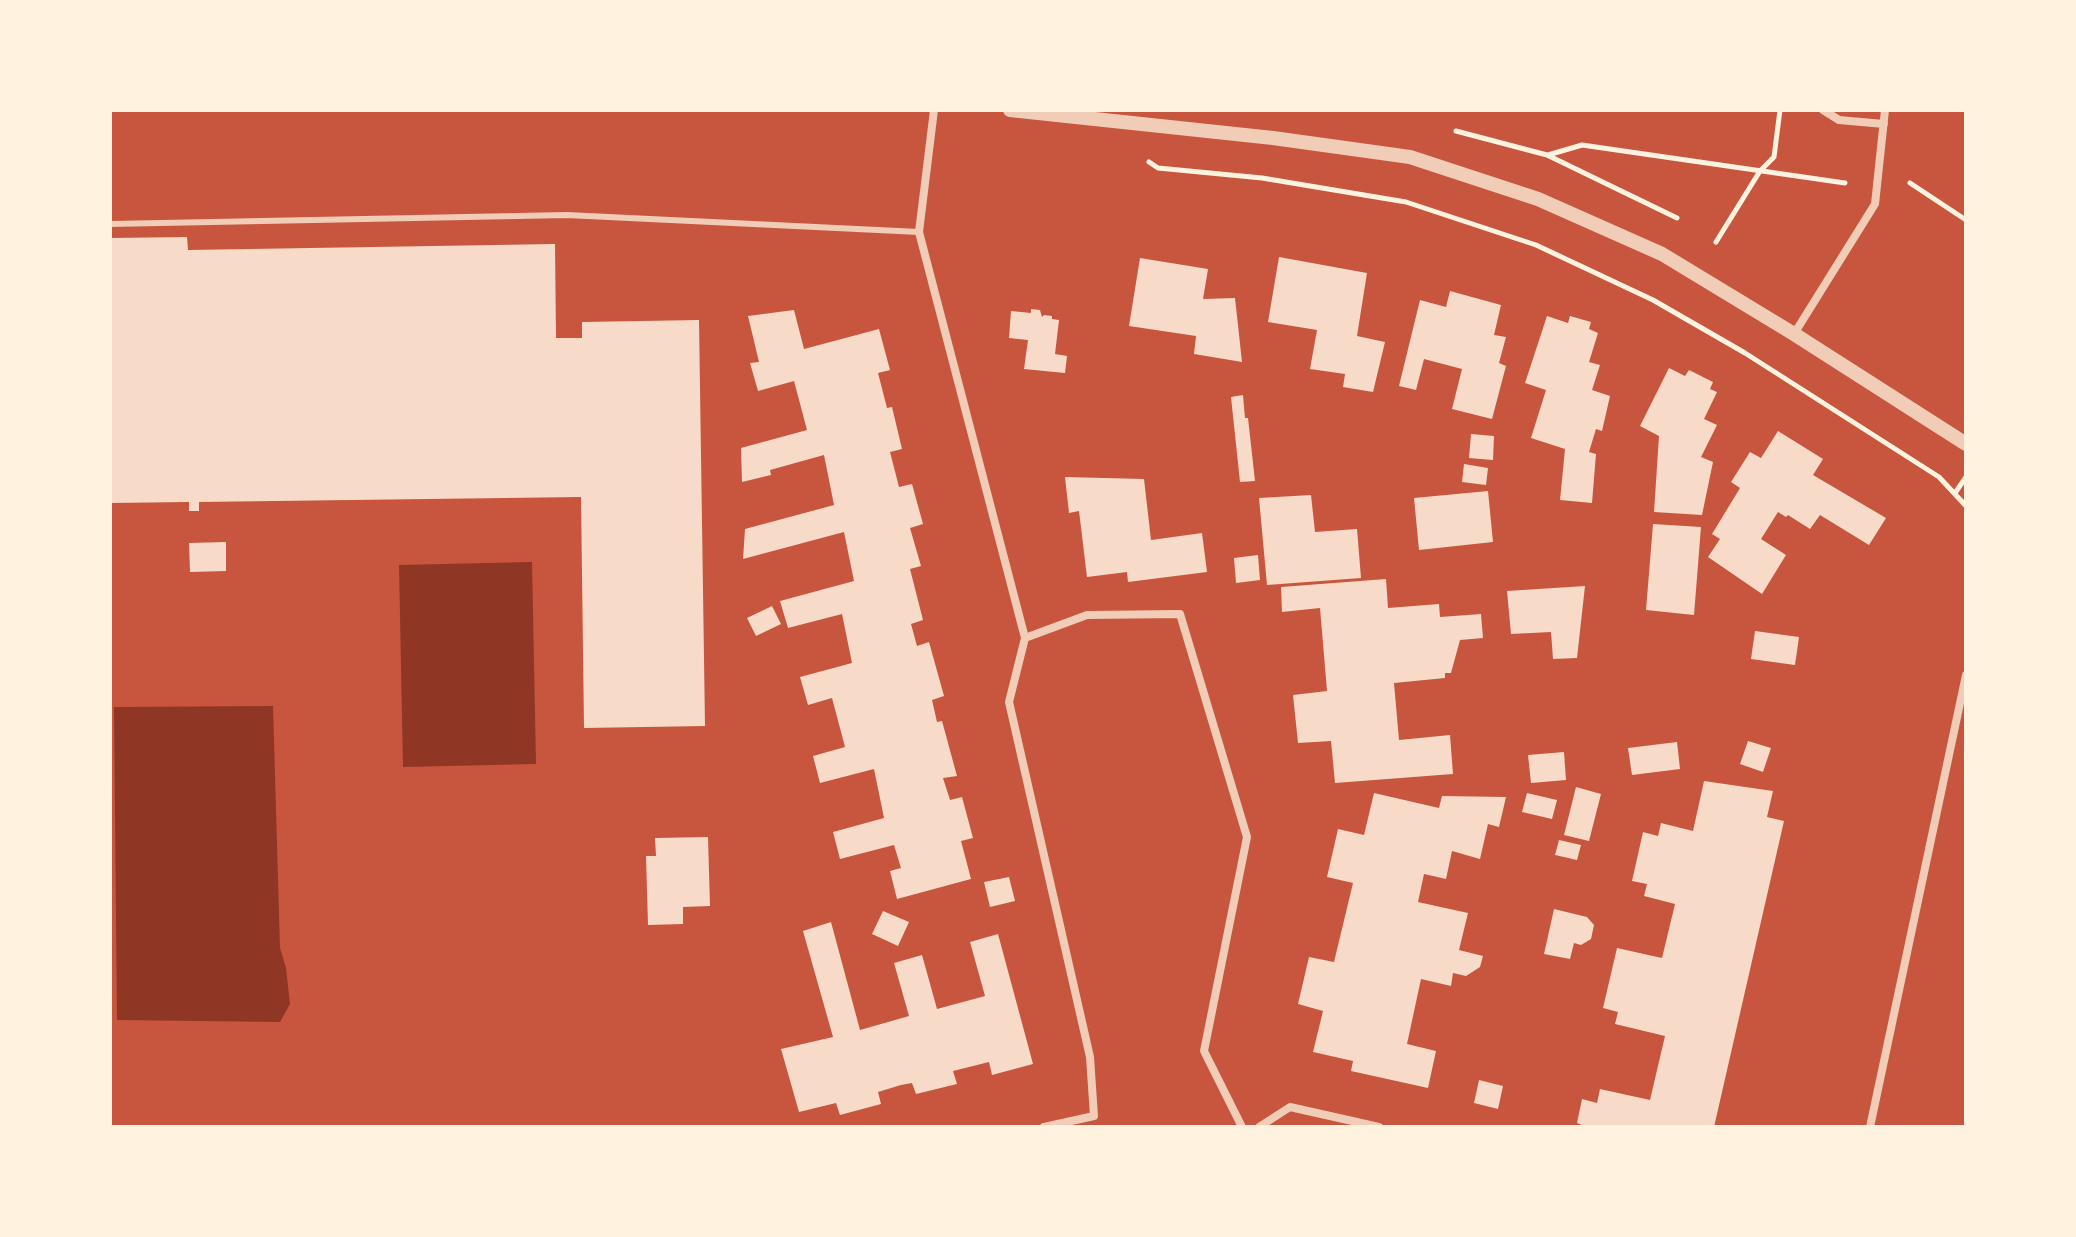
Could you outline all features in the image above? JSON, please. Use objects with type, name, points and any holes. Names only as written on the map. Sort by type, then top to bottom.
[{"type":"street","points":[[934,110],[919,232],[1025,638],[1009,702],[1090,1057],[1094,1116],[1044,1127]]},
{"type":"street","points":[[1010,110],[1273,138],[1410,157],[1538,199],[1662,254],[1966,444]]},
{"type":"street","points":[[1823,110],[1839,120],[1884,124]]},
{"type":"street","points":[[1794,334],[1875,204],[1885,110]]},
{"type":"street","points":[[1025,638],[1087,615],[1180,614],[1247,837],[1204,1051],[1242,1127]]},
{"type":"street","points":[[1870,1127],[1966,675]]},
{"type":"street","points":[[1259,1127],[1290,1107],[1379,1127]]},
{"type":"lane","points":[[110,224],[567,215],[919,232]]},
{"type":"path","points":[[1716,242],[1760,171],[1774,157],[1780,110]]},
{"type":"path","points":[[1547,155],[1582,145],[1878,188]]},
{"type":"path","points":[[1145,160],[1158,168],[1262,178],[1406,202],[1536,245],[1653,300],[1745,353],[1939,477],[1966,506]]},
{"type":"path","points":[[1881,167],[1966,220]]},
{"type":"path","points":[[1955,493],[1966,477]]},
{"type":"shaded area","points":[[532,562],[536,764],[403,767],[399,565]]},
{"type":"shaded area","points":[[273,706],[280,948],[290,1004],[280,1022],[117,1020],[114,707]]},
{"type":"building","points":[[187,237],[188,250],[555,244],[556,338],[582,338],[582,322],[699,320],[705,726],[584,728],[581,497],[199,502],[199,511],[189,511],[189,502],[110,503],[110,238]]},
{"type":"building","points":[[1279,257],[1367,273],[1357,336],[1385,342],[1373,392],[1343,387],[1345,374],[1310,369],[1317,330],[1268,322]]},
{"type":"building","points":[[1140,258],[1208,269],[1203,299],[1235,298],[1242,362],[1194,354],[1196,336],[1129,326]]},
{"type":"building","points":[[1450,291],[1501,305],[1494,335],[1506,337],[1499,363],[1506,366],[1492,419],[1452,409],[1462,369],[1424,359],[1416,390],[1399,386],[1420,300],[1446,307]]},
{"type":"building","points":[[1031,309],[1040,310],[1042,317],[1052,316],[1052,319],[1059,320],[1055,354],[1067,356],[1065,373],[1024,369],[1028,340],[1009,338],[1011,311],[1031,313]]},
{"type":"building","points":[[794,310],[804,349],[879,329],[890,370],[878,373],[887,408],[892,407],[902,449],[890,452],[899,487],[912,484],[923,524],[910,528],[921,566],[910,569],[923,620],[911,624],[917,646],[929,642],[944,696],[932,700],[937,722],[942,721],[957,776],[943,778],[950,800],[962,797],[973,838],[961,841],[971,879],[897,899],[890,871],[901,868],[894,845],[840,859],[833,832],[884,818],[874,769],[820,783],[813,756],[845,747],[832,698],[808,705],[800,677],[852,663],[842,614],[788,628],[780,601],[854,581],[844,532],[743,559],[745,529],[834,505],[824,455],[770,470],[771,475],[742,482],[741,448],[807,430],[794,381],[758,391],[750,363],[759,362],[748,316]]},
{"type":"building","points":[[1547,316],[1568,323],[1570,316],[1591,322],[1589,329],[1598,333],[1589,362],[1600,365],[1592,390],[1610,396],[1602,431],[1596,429],[1589,452],[1596,454],[1592,503],[1560,500],[1565,449],[1531,438],[1546,390],[1525,383]]},
{"type":"building","points":[[1669,368],[1685,376],[1689,370],[1713,382],[1710,389],[1717,392],[1704,419],[1717,425],[1701,457],[1713,462],[1702,515],[1654,512],[1659,436],[1640,426]]},
{"type":"building","points":[[1243,395],[1255,481],[1240,482],[1231,397]]},
{"type":"building","points":[[1778,431],[1823,459],[1813,475],[1886,518],[1869,545],[1820,515],[1810,529],[1778,512],[1761,539],[1786,555],[1762,594],[1708,557],[1720,539],[1712,534],[1740,488],[1731,482],[1750,452],[1761,458]]},
{"type":"building","points":[[1471,434],[1494,436],[1493,460],[1469,458]]},
{"type":"building","points":[[1464,464],[1488,468],[1486,485],[1462,482]]},
{"type":"building","points":[[1065,477],[1144,479],[1151,540],[1202,533],[1207,572],[1128,582],[1127,572],[1087,577],[1079,511],[1069,513]]},
{"type":"building","points":[[1488,491],[1493,542],[1419,550],[1414,498]]},
{"type":"building","points":[[1311,495],[1315,532],[1357,529],[1361,578],[1267,585],[1259,498]]},
{"type":"building","points":[[1653,524],[1701,527],[1694,615],[1646,610]]},
{"type":"building","points":[[226,542],[226,571],[190,572],[189,543]]},
{"type":"building","points":[[1258,555],[1260,580],[1236,583],[1234,558]]},
{"type":"building","points":[[1386,579],[1388,608],[1439,604],[1440,617],[1481,614],[1483,638],[1460,640],[1451,673],[1445,673],[1445,678],[1394,683],[1399,740],[1450,735],[1453,774],[1335,783],[1331,741],[1298,743],[1293,695],[1327,691],[1320,608],[1282,612],[1281,587]]},
{"type":"building","points":[[1585,586],[1577,658],[1553,659],[1551,632],[1511,634],[1507,591]]},
{"type":"building","points":[[772,606],[781,624],[756,636],[747,618]]},
{"type":"building","points":[[1755,631],[1799,637],[1795,665],[1751,659]]},
{"type":"building","points":[[1748,741],[1771,748],[1763,772],[1740,764]]},
{"type":"building","points":[[1677,742],[1680,769],[1632,775],[1628,748]]},
{"type":"building","points":[[1564,752],[1566,780],[1531,783],[1528,755]]},
{"type":"building","points":[[1704,781],[1773,791],[1767,817],[1784,821],[1714,1127],[1587,1127],[1577,1123],[1582,1099],[1597,1103],[1600,1089],[1650,1100],[1665,1036],[1615,1024],[1618,1012],[1603,1008],[1617,948],[1662,958],[1675,904],[1644,896],[1647,884],[1632,881],[1643,832],[1658,836],[1661,823],[1693,831]]},
{"type":"building","points":[[1576,787],[1601,794],[1589,841],[1564,835]]},
{"type":"building","points":[[1374,793],[1439,808],[1442,796],[1506,797],[1499,827],[1488,824],[1480,859],[1452,851],[1446,879],[1424,874],[1418,902],[1468,913],[1459,950],[1483,956],[1480,967],[1466,976],[1453,973],[1451,986],[1421,979],[1407,1044],[1436,1051],[1428,1088],[1351,1071],[1353,1061],[1313,1052],[1323,1011],[1298,1004],[1309,957],[1334,962],[1353,883],[1327,877],[1338,829],[1364,835]]},
{"type":"building","points":[[1527,793],[1557,800],[1552,819],[1522,812]]},
{"type":"building","points":[[708,837],[710,906],[683,907],[683,924],[648,925],[646,856],[656,856],[655,838]]},
{"type":"building","points":[[1559,840],[1581,845],[1577,860],[1555,855]]},
{"type":"building","points":[[1009,877],[1015,901],[990,907],[984,882]]},
{"type":"building","points":[[1554,909],[1587,917],[1594,925],[1591,939],[1581,945],[1574,943],[1570,959],[1544,954]]},
{"type":"building","points":[[883,911],[909,922],[898,946],[872,934]]},
{"type":"building","points":[[831,922],[860,1030],[909,1016],[894,963],[922,955],[937,1009],[985,996],[970,942],[998,934],[1033,1064],[992,1075],[989,1062],[953,1071],[957,1084],[916,1094],[912,1083],[901,1085],[878,1092],[881,1104],[840,1115],[836,1103],[799,1112],[781,1049],[833,1037],[803,931]]},
{"type":"building","points":[[1479,1080],[1503,1086],[1498,1109],[1474,1103]]}]
